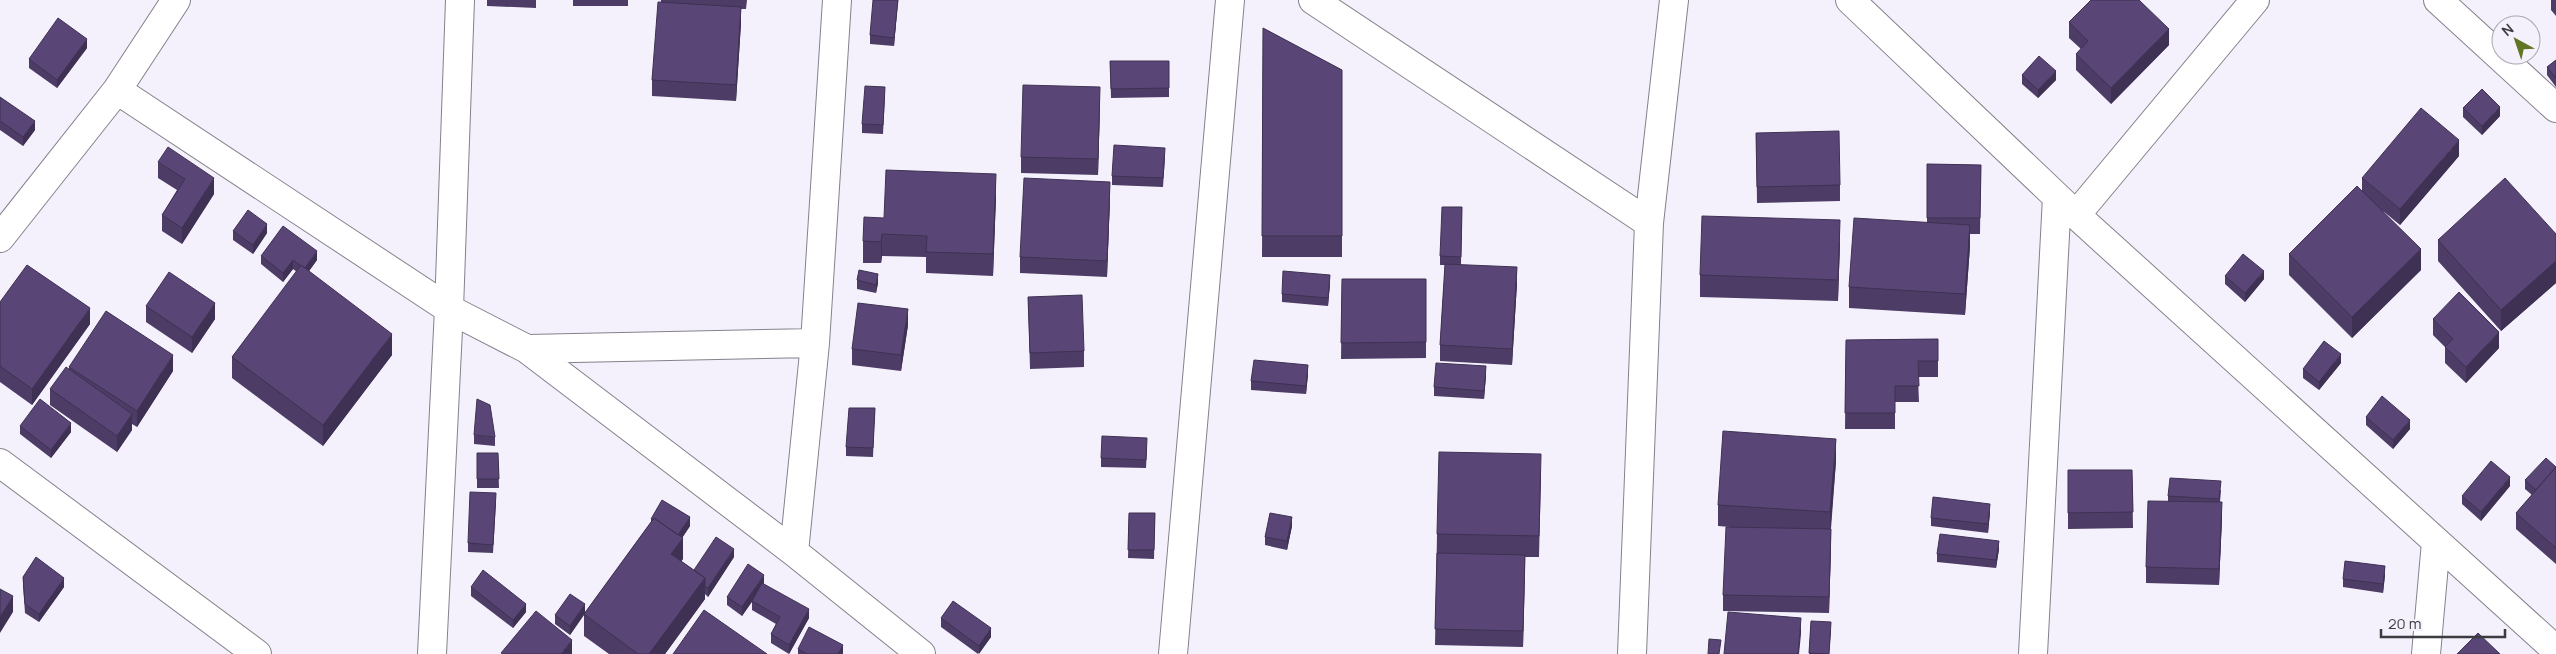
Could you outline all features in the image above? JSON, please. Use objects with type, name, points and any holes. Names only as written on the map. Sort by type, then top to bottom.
[{"type":"street","points":[[0,238],[117,90],[176,0]]},
{"type":"street","points":[[432,654],[460,0]]},
{"type":"street","points":[[794,552],[815,343],[837,0]]},
{"type":"street","points":[[1173,654],[1230,0]]},
{"type":"street","points":[[1313,0],[1649,223]]},
{"type":"street","points":[[1632,654],[1649,223],[1674,0]]},
{"type":"street","points":[[1850,0],[2067,206],[2556,650]]},
{"type":"street","points":[[2033,654],[2067,206],[2256,0]]},
{"type":"street","points":[[2438,0],[2556,108]]},
{"type":"street","points":[[117,90],[448,308],[527,348],[794,552],[921,654]]},
{"type":"street","points":[[527,348],[815,343]]},
{"type":"street","points":[[0,463],[257,654]]},
{"type":"street","points":[[2426,654],[2436,542]]},
{"type":"building","points":[[873,0],[898,0],[894,38],[870,35]]},
{"type":"building","points":[[2091,0],[2139,0],[2169,29],[2111,88],[2076,54],[2088,41],[2069,22]]},
{"type":"building","points":[[658,2],[741,7],[736,85],[652,80]]},
{"type":"building","points":[[58,18],[87,39],[57,80],[29,59]]},
{"type":"building","points":[[1263,28],[1342,70],[1342,236],[1262,236]]},
{"type":"building","points":[[2039,56],[2056,71],[2038,90],[2022,75]]},
{"type":"building","points":[[2556,60],[2556,78],[2547,67]]},
{"type":"building","points":[[1110,61],[1169,61],[1169,88],[1111,89]]},
{"type":"building","points":[[1023,85],[1100,87],[1098,159],[1021,157]]},
{"type":"building","points":[[865,86],[885,87],[883,125],[862,124]]},
{"type":"building","points":[[2482,89],[2500,107],[2482,126],[2463,108]]},
{"type":"building","points":[[0,97],[35,121],[23,137],[0,121]]},
{"type":"building","points":[[2421,108],[2459,140],[2400,209],[2362,178]]},
{"type":"building","points":[[1839,131],[1840,185],[1757,187],[1756,133]]},
{"type":"building","points":[[1114,145],[1165,148],[1163,178],[1112,176]]},
{"type":"building","points":[[168,147],[214,178],[182,228],[162,215],[185,179],[158,162]]},
{"type":"building","points":[[1927,164],[1981,165],[1980,218],[1927,218]]},
{"type":"building","points":[[886,170],[996,174],[993,254],[926,252],[927,236],[882,234],[881,242],[863,241],[864,217],[884,218]]},
{"type":"building","points":[[1024,178],[1110,182],[1107,261],[1020,257]]},
{"type":"building","points":[[2505,178],[2556,234],[2556,261],[2501,310],[2438,240]]},
{"type":"building","points":[[2357,186],[2421,249],[2352,317],[2289,254]]},
{"type":"building","points":[[1442,207],[1462,207],[1461,257],[1440,256]]},
{"type":"building","points":[[248,210],[267,224],[253,245],[233,231]]},
{"type":"building","points":[[1702,216],[1840,220],[1838,280],[1700,275]]},
{"type":"building","points":[[1854,218],[1970,225],[1965,294],[1849,287]]},
{"type":"building","points":[[283,226],[317,251],[305,268],[293,260],[283,273],[261,256]]},
{"type":"building","points":[[2243,254],[2264,271],[2245,293],[2225,276]]},
{"type":"building","points":[[1445,264],[1517,267],[1512,349],[1440,345]]},
{"type":"building","points":[[27,265],[90,308],[32,389],[0,366],[0,302]]},
{"type":"building","points":[[301,265],[392,334],[323,425],[232,357]]},
{"type":"building","points":[[859,270],[878,274],[876,285],[857,280]]},
{"type":"building","points":[[1283,271],[1330,275],[1328,298],[1282,294]]},
{"type":"building","points":[[169,272],[215,303],[192,337],[146,306]]},
{"type":"building","points":[[1342,279],[1426,279],[1426,342],[1341,343]]},
{"type":"building","points":[[2459,292],[2499,332],[2466,367],[2445,347],[2453,339],[2433,319]]},
{"type":"building","points":[[1082,295],[1084,351],[1030,353],[1028,297]]},
{"type":"building","points":[[858,303],[908,309],[901,355],[852,349]]},
{"type":"building","points":[[106,311],[173,355],[137,411],[69,367]]},
{"type":"building","points":[[1938,339],[1938,361],[1918,361],[1919,386],[1895,386],[1895,413],[1845,413],[1846,340]]},
{"type":"building","points":[[2324,341],[2341,354],[2319,382],[2303,369]]},
{"type":"building","points":[[1254,360],[1308,365],[1306,386],[1251,381]]},
{"type":"building","points":[[1436,363],[1486,366],[1484,391],[1434,387]]},
{"type":"building","points":[[66,367],[132,414],[117,436],[50,389]]},
{"type":"building","points":[[2382,396],[2410,420],[2393,440],[2366,417]]},
{"type":"building","points":[[40,399],[71,423],[51,450],[20,426]]},
{"type":"building","points":[[477,399],[490,405],[495,437],[474,435]]},
{"type":"building","points":[[849,408],[875,408],[873,448],[846,447]]},
{"type":"building","points":[[1723,431],[1836,439],[1830,512],[1718,505]]},
{"type":"building","points":[[1102,436],[1147,438],[1146,460],[1101,458]]},
{"type":"building","points":[[1439,452],[1541,454],[1539,536],[1437,534]]},
{"type":"building","points":[[477,453],[498,453],[499,479],[477,479]]},
{"type":"building","points":[[2546,458],[2556,467],[2536,490],[2525,480]]},
{"type":"building","points":[[2491,461],[2510,477],[2481,512],[2462,496]]},
{"type":"building","points":[[2556,467],[2556,548],[2516,513]]},
{"type":"building","points":[[2068,470],[2132,470],[2133,512],[2068,513]]},
{"type":"building","points":[[2170,478],[2221,481],[2219,499],[2168,496]]},
{"type":"building","points":[[470,492],[496,493],[493,545],[468,543]]},
{"type":"building","points":[[1933,497],[1990,504],[1988,524],[1931,518]]},
{"type":"building","points":[[662,500],[690,517],[678,535],[654,518],[653,520],[651,519]]},
{"type":"building","points":[[2148,501],[2222,502],[2219,569],[2146,567]]},
{"type":"building","points":[[1129,513],[1155,513],[1154,550],[1128,550]]},
{"type":"building","points":[[1270,513],[1292,517],[1287,541],[1265,537]]},
{"type":"building","points":[[654,518],[683,538],[671,554],[705,578],[649,654],[638,654],[584,614]]},
{"type":"building","points":[[1726,527],[1831,529],[1829,597],[1723,595]]},
{"type":"building","points":[[1940,534],[1999,541],[1996,560],[1937,554]]},
{"type":"building","points":[[716,537],[734,549],[708,588],[705,586],[705,578],[694,570]]},
{"type":"building","points":[[1437,553],[1525,555],[1523,631],[1435,629]]},
{"type":"building","points":[[36,557],[64,578],[39,614],[25,604],[23,577]]},
{"type":"building","points":[[2345,561],[2385,566],[2383,584],[2343,579]]},
{"type":"building","points":[[748,564],[764,575],[742,607],[727,597]]},
{"type":"building","points":[[483,570],[526,604],[513,620],[471,587]]},
{"type":"building","points":[[762,583],[809,609],[789,645],[771,634],[780,617],[752,601]]},
{"type":"building","points":[[0,589],[13,596],[0,617]]},
{"type":"building","points":[[570,594],[585,604],[570,626],[555,615]]},
{"type":"building","points":[[953,601],[991,628],[979,646],[941,618]]},
{"type":"building","points":[[704,610],[767,654],[673,654]]},
{"type":"building","points":[[536,611],[572,640],[561,654],[501,653]]},
{"type":"building","points":[[1728,612],[1801,618],[1798,654],[1724,654]]},
{"type":"building","points":[[1811,621],[1831,622],[1829,654],[1809,653]]},
{"type":"building","points":[[809,627],[843,645],[838,654],[807,654],[798,649]]},
{"type":"building","points":[[2478,633],[2500,654],[2457,654]]},
{"type":"building","points":[[1709,639],[1721,640],[1719,654],[1708,654]]}]
